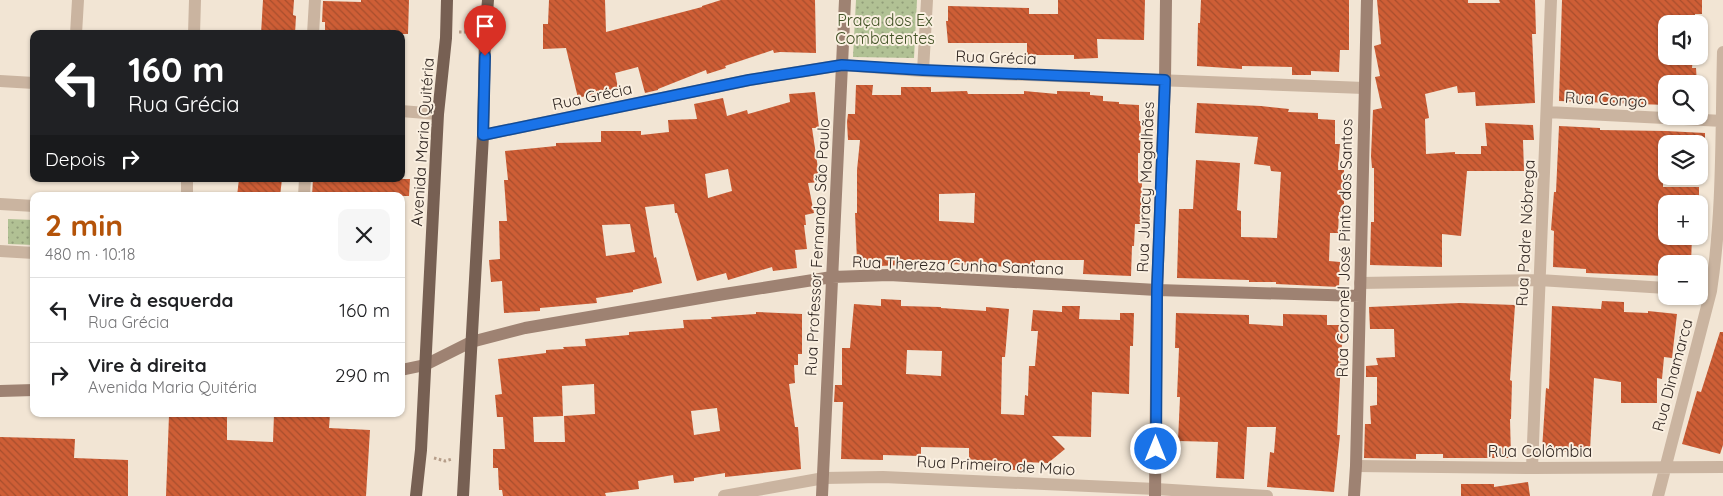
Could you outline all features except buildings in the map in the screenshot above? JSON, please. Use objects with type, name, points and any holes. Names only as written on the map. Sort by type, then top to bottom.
[{"type":"main road","name":"Avenida Maria Quitéria","points":[[416,496],[421,450],[438,114],[446,38],[447,0]]},
{"type":"main road","points":[[463,496],[483,135],[485,36],[488,0]]},
{"type":"street","points":[[76,30],[78,0]]},
{"type":"street","points":[[194,30],[195,0]]},
{"type":"street","points":[[313,30],[314,0]]},
{"type":"street","name":"Rua Professor Fernando São Paulo","points":[[822,496],[845,0]]},
{"type":"street","points":[[923,70],[927,0]]},
{"type":"street","name":"Rua Juracy Magalhães","points":[[1156,492],[1157,290],[1166,0]]},
{"type":"street","name":"Rua Coronel José Pinto dos Santos","points":[[1354,496],[1367,0]]},
{"type":"street","name":"Rua Padre Nóbrega","points":[[1532,468],[1551,0]]},
{"type":"street","name":"Rua Dinamarca","points":[[1708,277],[1719,226],[1723,52]]},
{"type":"street","name":"Rua Grécia","points":[[483,135],[749,80],[842,65],[1364,88]]},
{"type":"street","points":[[0,81],[30,82]]},
{"type":"street","points":[[405,111],[438,114]]},
{"type":"street","name":"Rua Congo","points":[[1547,112],[1722,121]]},
{"type":"street","points":[[0,204],[30,206]]},
{"type":"street","points":[[0,251],[30,253]]},
{"type":"street","name":"Rua Thereza Cunha Santana","points":[[405,369],[425,365],[471,342],[535,326],[832,277],[889,275],[1157,290],[1360,290]]},
{"type":"street","points":[[1360,290],[1539,280],[1658,287]]},
{"type":"street","name":"Rua Dinamarca","points":[[1658,496],[1702,305]]},
{"type":"street","points":[[0,391],[30,390]]},
{"type":"street","name":"Rua Colômbia","points":[[1356,466],[1532,468],[1723,467]]},
{"type":"street","name":"Rua Primeiro de Maio","points":[[724,496],[824,478],[936,478],[1156,492],[1268,496]]},
{"type":"path","points":[[446,38],[460,31],[485,36]]},
{"type":"path","points":[[421,450],[435,459],[445,461],[464,452]]},
{"type":"green space","name":"Praça dos Ex Combatentes","points":[[856,0],[917,0],[914,58],[853,57]]},
{"type":"green space","points":[[8,219],[30,220],[30,245],[8,244]]},
{"type":"route","points":[[485,56],[483,135],[749,80],[842,65],[1165,80],[1157,290],[1156,449]]}]
